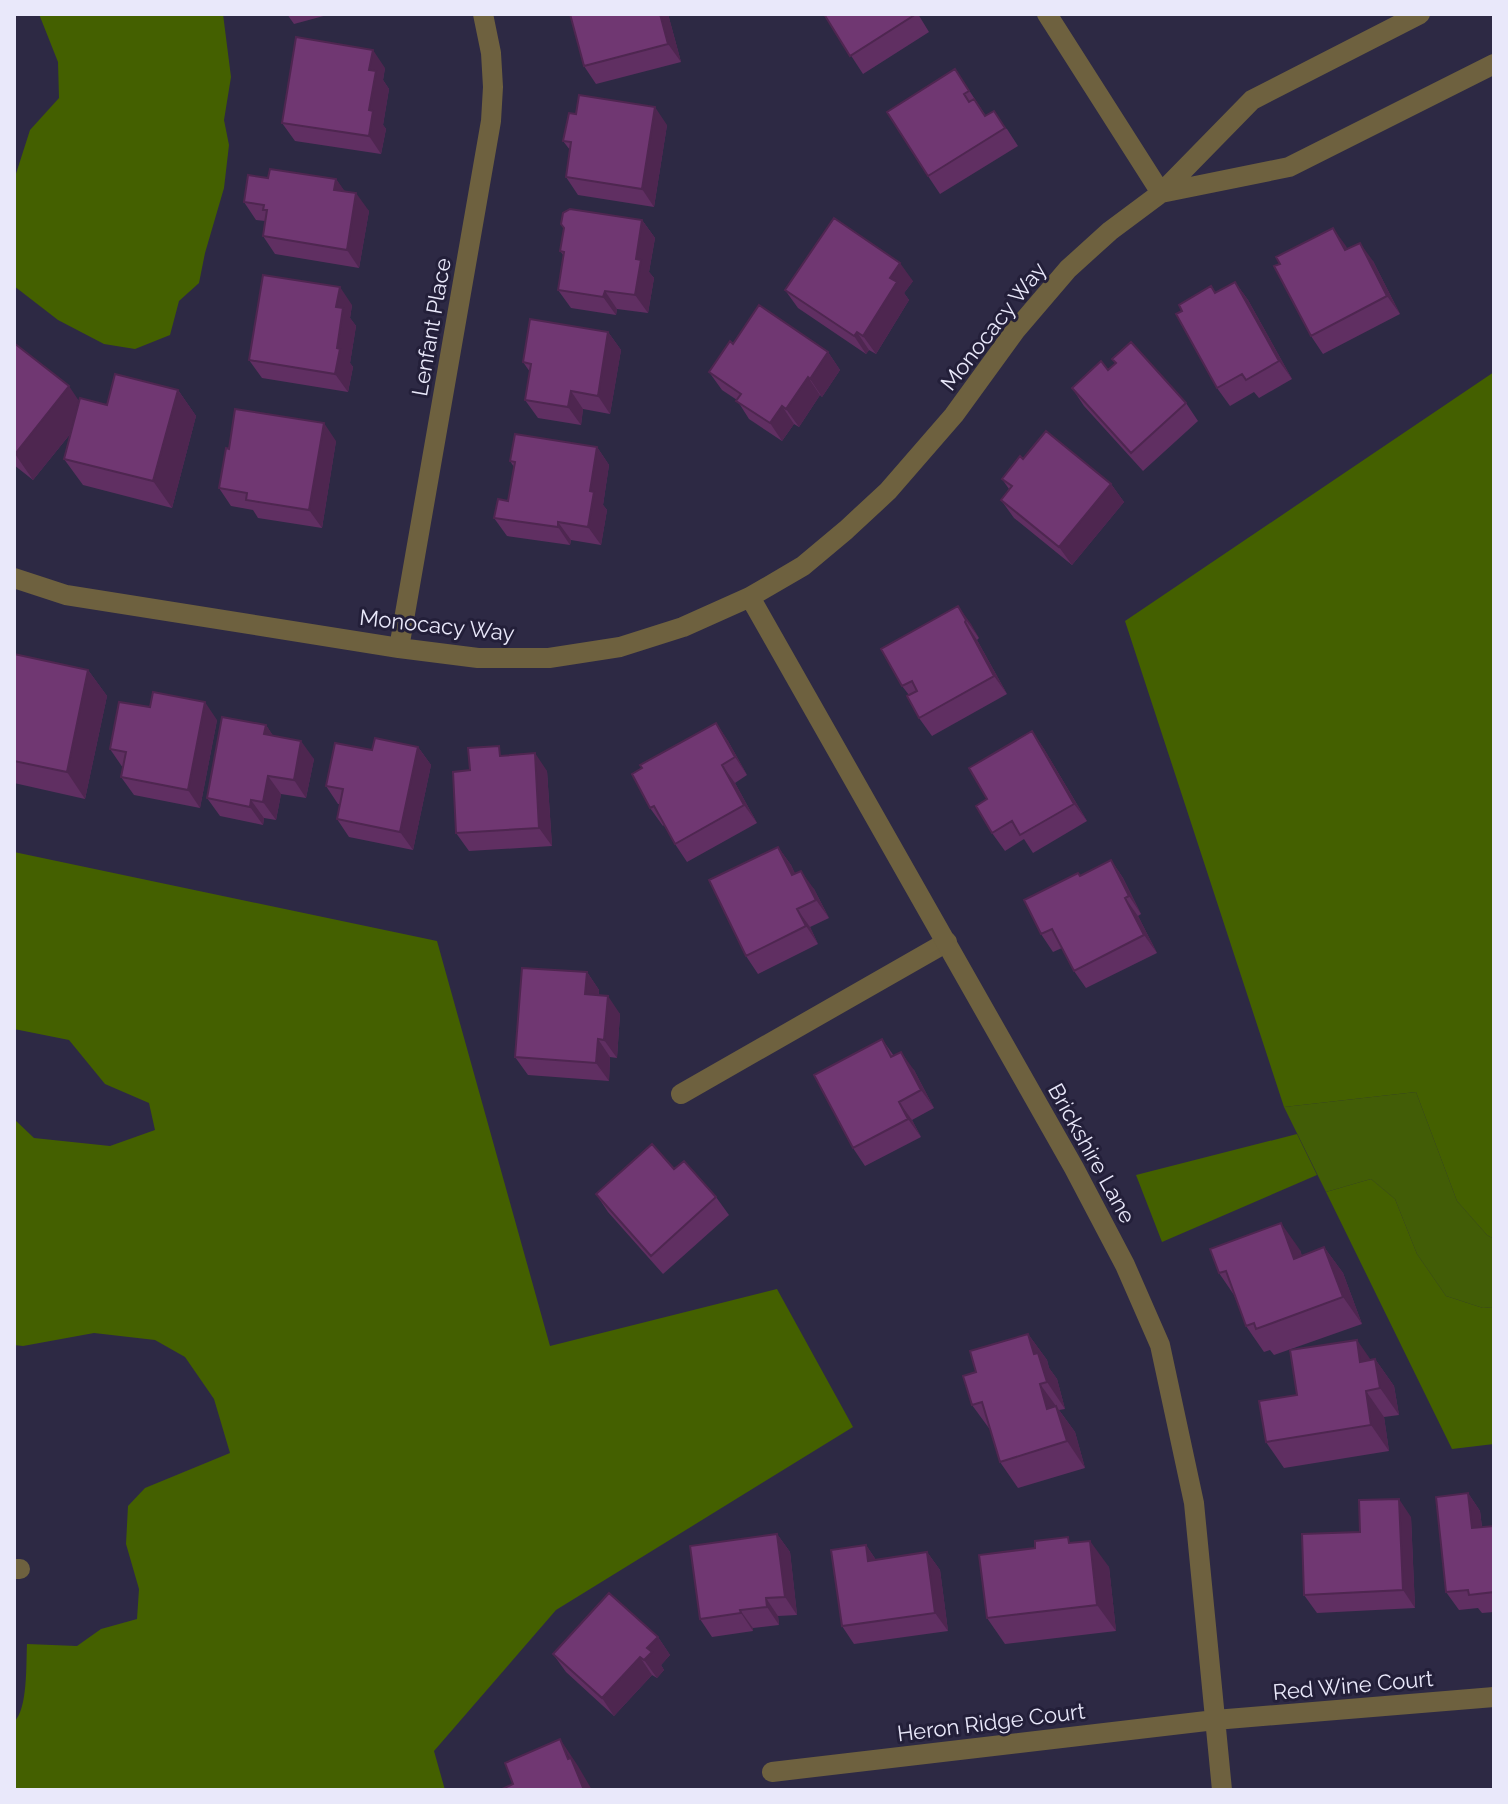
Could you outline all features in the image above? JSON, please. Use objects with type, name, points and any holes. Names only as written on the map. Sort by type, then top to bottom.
[{"type":"street","name":"Lenfant Place","points":[[399,648],[491,121],[491,53],[483,14]]},
{"type":"street","points":[[1047,14],[1161,193]]},
{"type":"street","name":"Monocacy Way","points":[[14,578],[66,595],[478,658],[549,658],[620,647],[683,627],[750,597],[803,566],[846,530],[888,491],[954,415],[1015,331],[1068,269],[1110,231],[1161,193],[1252,100],[1420,14]]},
{"type":"street","name":"Monocacy Way","points":[[1161,193],[1289,167],[1494,64]]},
{"type":"street","name":"Brickshire Lane","points":[[750,597],[1082,1182],[1125,1265],[1160,1345],[1194,1503],[1222,1790]]},
{"type":"street","points":[[681,1094],[947,942]]},
{"type":"street","name":"Red Wine Court","points":[[1215,1720],[1494,1697]]},
{"type":"street","name":"Heron Ridge Court","points":[[772,1772],[1215,1720]]},
{"type":"green space","points":[[39,14],[223,14],[231,77],[224,120],[229,145],[224,188],[199,283],[179,301],[170,335],[135,349],[104,344],[58,320],[14,286],[14,180],[30,130],[59,98],[58,62]]},
{"type":"green space","points":[[1494,372],[1494,1239],[1457,1201],[1416,1092],[1284,1107],[1125,621]]},
{"type":"green space","points":[[14,852],[437,941],[550,1346],[777,1289],[853,1427],[556,1610],[434,1751],[445,1790],[14,1790],[14,1722],[19,1716],[24,1697],[27,1644],[77,1646],[101,1629],[137,1619],[139,1589],[126,1544],[128,1506],[145,1488],[230,1453],[214,1399],[185,1357],[155,1340],[94,1333],[14,1345],[14,1119],[34,1138],[110,1146],[155,1130],[149,1103],[105,1084],[69,1040],[14,1029]]},
{"type":"green space","points":[[1416,1092],[1457,1201],[1494,1239],[1494,1307],[1483,1308],[1446,1296],[1417,1254],[1395,1199],[1371,1179],[1326,1192],[1284,1107]]},
{"type":"green space","points":[[1297,1134],[1317,1175],[1162,1242],[1136,1175]]},
{"type":"green space","points":[[1371,1179],[1395,1199],[1417,1254],[1446,1296],[1483,1308],[1494,1307],[1494,1444],[1452,1449],[1326,1192]]},
{"type":"building","points":[[570,14],[660,14],[668,44],[584,66]]},
{"type":"building","points":[[824,14],[916,14],[850,56]]},
{"type":"building","points":[[296,37],[373,50],[369,70],[376,71],[369,110],[373,111],[369,136],[282,123]]},
{"type":"building","points":[[955,69],[969,91],[964,94],[969,102],[974,99],[985,116],[994,111],[1005,128],[928,176],[887,112]]},
{"type":"building","points":[[579,95],[655,107],[642,189],[566,177],[571,142],[563,141],[569,113],[576,114]]},
{"type":"building","points":[[270,169],[336,179],[334,190],[356,193],[347,250],[263,236],[267,210],[263,210],[264,205],[244,202],[248,175],[268,178]]},
{"type":"building","points":[[570,209],[642,220],[636,259],[641,260],[635,295],[605,291],[603,297],[558,290],[564,252],[560,251],[564,228],[561,224],[563,213]]},
{"type":"building","points":[[834,218],[900,263],[890,278],[897,282],[863,336],[857,332],[854,336],[785,290]]},
{"type":"building","points":[[1333,228],[1345,250],[1360,243],[1387,296],[1311,336],[1274,266],[1280,264],[1276,257]]},
{"type":"building","points":[[263,275],[340,287],[336,307],[343,308],[335,374],[249,360]]},
{"type":"building","points":[[1235,282],[1279,361],[1246,380],[1242,374],[1217,388],[1176,314],[1182,311],[1179,305],[1211,286],[1215,293]]},
{"type":"building","points":[[759,305],[828,352],[786,409],[782,406],[770,423],[736,401],[741,394],[709,372],[730,341],[733,344]]},
{"type":"building","points":[[530,319],[608,332],[598,396],[571,391],[568,407],[525,400],[531,364],[523,362]]},
{"type":"building","points":[[1131,342],[1186,403],[1131,453],[1072,388],[1101,361],[1108,370],[1116,363],[1112,359]]},
{"type":"building","points":[[14,343],[69,386],[15,454],[14,453]]},
{"type":"building","points":[[115,374],[178,390],[153,481],[64,459],[80,398],[107,405]]},
{"type":"building","points":[[235,409],[324,423],[309,510],[246,500],[247,493],[219,488]]},
{"type":"building","points":[[1046,431],[1111,484],[1059,547],[1001,500],[1012,486],[1002,479]]},
{"type":"building","points":[[515,434],[597,447],[588,527],[558,522],[558,527],[494,518],[498,499],[508,501],[515,462],[510,461]]},
{"type":"building","points":[[958,606],[994,676],[919,718],[907,696],[917,691],[912,681],[902,686],[881,649]]},
{"type":"building","points":[[14,654],[88,670],[67,772],[14,761]]},
{"type":"building","points":[[153,692],[205,702],[188,790],[121,777],[126,752],[110,749],[119,702],[150,707]]},
{"type":"building","points":[[222,717],[266,725],[264,734],[301,741],[294,780],[268,776],[263,802],[251,800],[250,807],[207,798]]},
{"type":"building","points":[[716,723],[735,757],[722,765],[744,805],[675,844],[654,806],[650,808],[632,774],[642,768],[640,765]]},
{"type":"building","points":[[1032,731],[1074,804],[1020,835],[1012,821],[992,833],[976,806],[987,799],[969,768]]},
{"type":"building","points":[[375,738],[418,747],[400,832],[337,819],[343,789],[326,786],[335,743],[372,750]]},
{"type":"building","points":[[499,746],[500,756],[535,753],[539,828],[456,833],[453,772],[470,770],[468,748]]},
{"type":"building","points":[[778,847],[792,875],[801,871],[816,900],[797,909],[806,926],[746,956],[709,880]]},
{"type":"building","points":[[1111,860],[1129,896],[1125,898],[1144,935],[1074,971],[1052,929],[1041,934],[1024,900]]},
{"type":"building","points":[[522,968],[587,972],[585,994],[608,996],[604,1040],[598,1039],[596,1063],[515,1057]]},
{"type":"building","points":[[882,1039],[891,1057],[901,1052],[921,1090],[899,1102],[908,1119],[853,1148],[814,1075]]},
{"type":"building","points":[[652,1144],[674,1169],[684,1161],[716,1197],[651,1256],[596,1194]]},
{"type":"building","points":[[1281,1223],[1294,1259],[1324,1247],[1343,1297],[1256,1329],[1254,1323],[1246,1326],[1226,1271],[1219,1273],[1210,1249]]},
{"type":"building","points":[[1028,1334],[1047,1382],[1040,1384],[1047,1409],[1056,1406],[1067,1441],[1000,1462],[982,1402],[972,1405],[963,1376],[976,1372],[970,1351]]},
{"type":"building","points":[[1357,1340],[1360,1362],[1375,1359],[1380,1388],[1366,1391],[1371,1425],[1266,1442],[1259,1401],[1297,1395],[1290,1350]]},
{"type":"building","points":[[1468,1493],[1472,1528],[1494,1526],[1494,1592],[1469,1595],[1468,1590],[1446,1592],[1436,1497]]},
{"type":"building","points":[[1399,1499],[1403,1590],[1304,1595],[1302,1534],[1360,1532],[1359,1500]]},
{"type":"building","points":[[777,1534],[785,1597],[766,1598],[767,1607],[700,1619],[690,1546]]},
{"type":"building","points":[[1068,1537],[1069,1543],[1090,1541],[1097,1605],[987,1618],[979,1555],[1035,1548],[1035,1541]]},
{"type":"building","points":[[866,1545],[868,1561],[927,1552],[935,1613],[842,1626],[831,1550]]},
{"type":"building","points":[[609,1593],[658,1637],[647,1648],[652,1652],[644,1660],[640,1657],[602,1698],[553,1654]]},
{"type":"building","points":[[560,1739],[584,1790],[500,1790],[513,1784],[505,1763]]}]
